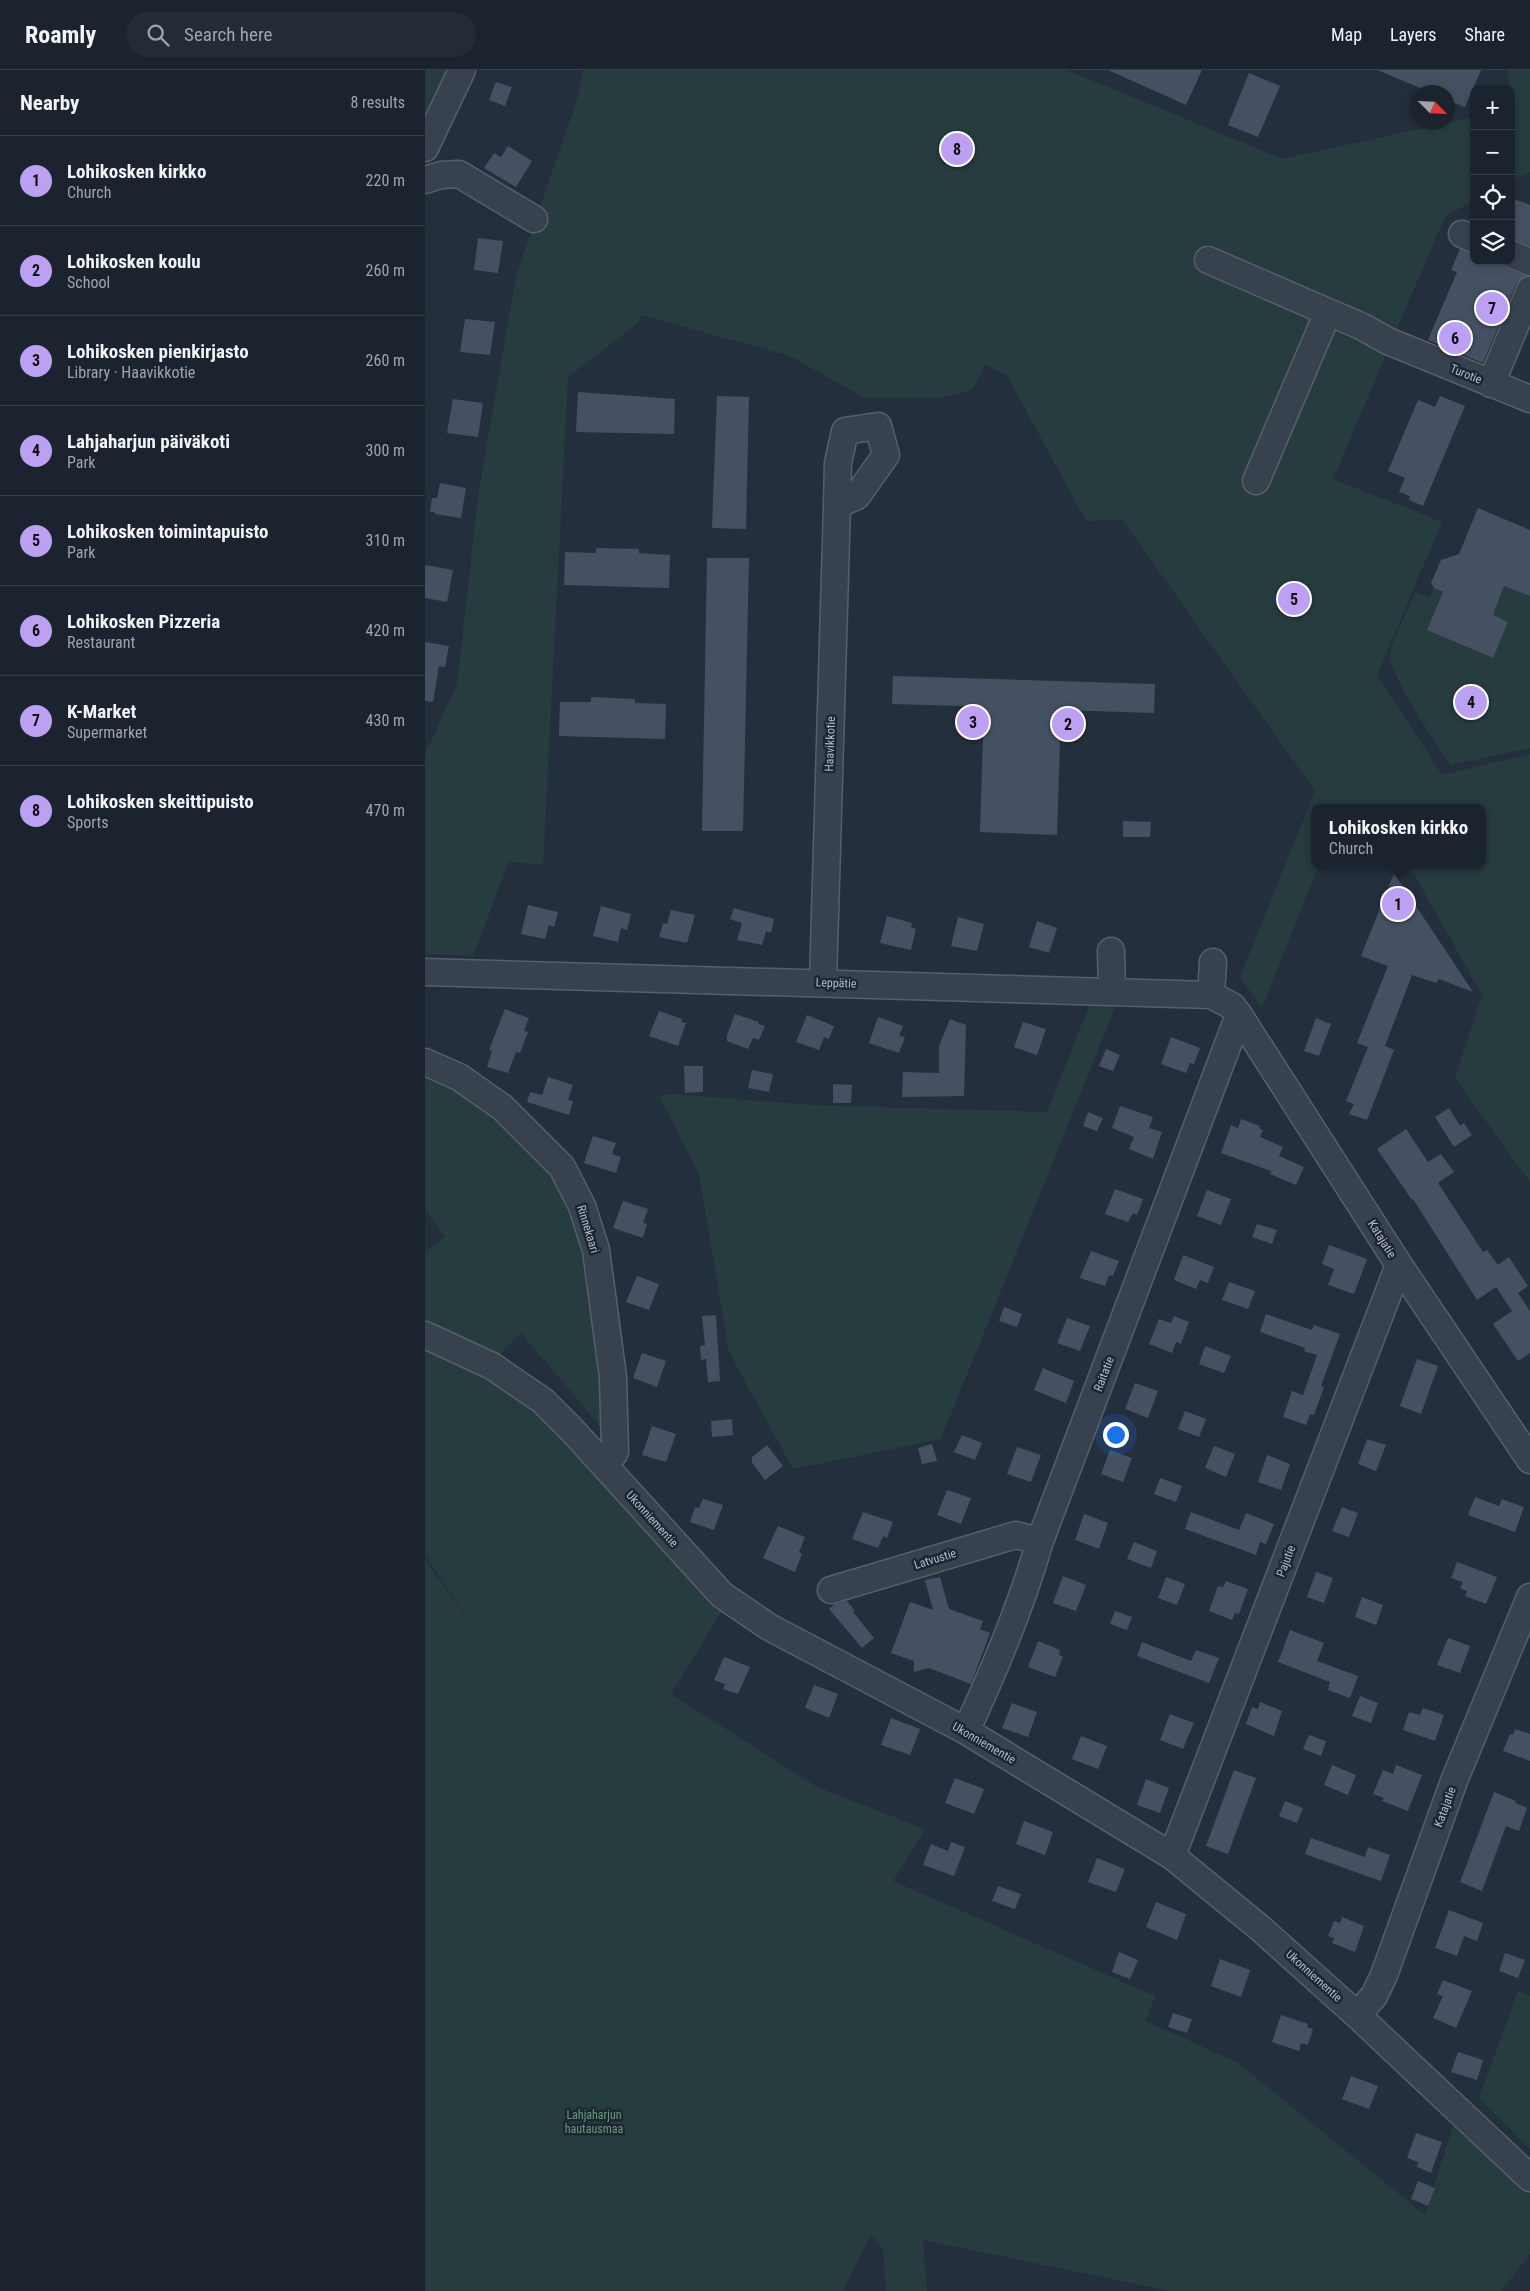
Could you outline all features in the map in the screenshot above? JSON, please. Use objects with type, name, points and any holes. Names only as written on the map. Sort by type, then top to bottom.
[{"type":"street","points":[[425,148],[462,70]]},
{"type":"street","points":[[425,180],[441,175],[459,174],[533,219]]},
{"type":"street","points":[[1515,256],[1530,262]]},
{"type":"street","name":"Turotie","points":[[1208,260],[1328,312],[1403,348],[1530,399]]},
{"type":"street","points":[[1491,384],[1530,290]]},
{"type":"street","points":[[1256,481],[1328,312]]},
{"type":"street","name":"Haavikkotie","points":[[823,982],[838,463],[841,421],[878,426],[886,455],[857,496],[837,505]]},
{"type":"street","points":[[1111,951],[1112,992]]},
{"type":"street","points":[[1211,995],[1213,962]]},
{"type":"street","name":"Leppätie","points":[[425,972],[678,980],[823,982],[1211,995],[1232,1006],[1239,1015]]},
{"type":"street","name":"Katajatie","points":[[1239,1015],[1399,1265],[1530,1460]]},
{"type":"street","name":"Raitatie","points":[[966,1731],[1005,1646],[1025,1593],[1040,1541],[1239,1015]]},
{"type":"street","name":"Rinnekaari","points":[[425,1062],[459,1077],[502,1106],[562,1167],[582,1206],[596,1250],[613,1377],[615,1452],[605,1466]]},
{"type":"street","name":"Pajutie","points":[[1172,1856],[1399,1265]]},
{"type":"street","name":"Ukonniementie","points":[[425,1335],[492,1366],[543,1401],[722,1595],[769,1627],[966,1731],[1172,1856],[1253,1922],[1357,2015],[1530,2178]]},
{"type":"street","name":"Latvustie","points":[[831,1590],[1016,1534],[1040,1541]]},
{"type":"street","name":"Katajatie","points":[[1357,2015],[1374,1996],[1384,1975],[1454,1781],[1530,1597]]},
{"type":"green space","points":[[425,70],[451,70],[425,128]]},
{"type":"green space","points":[[583,70],[1067,70],[1282,159],[1415,130],[1455,130],[1455,121],[1470,118],[1470,203],[1447,215],[1438,233],[1333,479],[1442,522],[1377,675],[1442,775],[1530,754],[1530,1182],[1455,1078],[1482,995],[1411,869],[1486,869],[1486,804],[1311,804],[1311,869],[1317,869],[1262,1008],[1240,977],[1315,791],[1119,515],[1121,520],[1086,521],[1007,375],[985,365],[972,390],[945,397],[865,398],[790,356],[641,315],[638,323],[568,377],[543,865],[509,862],[473,956],[425,954],[425,754],[457,685],[478,496],[516,276],[578,97]]},
{"type":"green space","points":[[1508,70],[1530,70],[1530,172],[1515,179],[1515,85],[1509,85]]},
{"type":"green space","points":[[1504,586],[1530,596],[1530,748],[1451,765],[1398,679],[1392,665],[1391,650],[1396,634],[1416,592],[1429,597],[1434,588],[1443,592],[1427,630],[1492,658],[1508,622],[1493,615]]},
{"type":"green space","points":[[1090,1003],[1117,1003],[941,1439],[793,1469],[729,1352],[699,1174],[659,1096],[674,1094],[810,1105],[1047,1112]]},
{"type":"green space","name":"Lahjaharjun hautausmaa","points":[[425,1075],[496,1114],[554,1172],[587,1252],[604,1378],[606,1433],[521,1333],[482,1372],[555,1429],[722,1611],[671,1694],[817,1787],[925,1829],[893,1881],[1155,1996],[1146,2021],[1238,2063],[1425,2215],[1454,2123],[1530,2190],[1530,2254],[1501,2291],[1170,2291],[923,2240],[927,2291],[886,2291],[883,2249],[871,2235],[843,2291],[425,2291],[425,1559],[481,1639],[425,1555],[425,1252],[445,1236],[425,1210]]},
{"type":"green space","points":[[1518,1991],[1530,1996],[1530,2149],[1479,2098]]},
{"type":"building","points":[[1108,70],[1202,70],[1186,105]]},
{"type":"building","points":[[1377,70],[1481,70],[1475,85],[1470,85],[1470,95],[1465,107],[1455,103],[1455,85],[1413,85]]},
{"type":"building","points":[[1249,73],[1280,86],[1258,137],[1228,125]]},
{"type":"building","points":[[496,82],[512,87],[505,106],[489,100]]},
{"type":"building","points":[[508,146],[532,161],[516,187],[484,168],[494,153],[501,157]]},
{"type":"building","points":[[1515,199],[1530,205],[1530,246],[1515,240]]},
{"type":"building","points":[[478,238],[503,241],[498,273],[474,270]]},
{"type":"building","points":[[1460,249],[1470,253],[1470,265],[1500,265],[1526,276],[1516,284],[1483,363],[1428,340],[1457,272],[1451,270]]},
{"type":"building","points":[[465,319],[495,322],[490,355],[460,352]]},
{"type":"building","points":[[578,392],[675,399],[674,434],[576,432]]},
{"type":"building","points":[[717,396],[749,397],[746,529],[712,528]]},
{"type":"building","points":[[1440,396],[1465,406],[1423,506],[1409,500],[1410,496],[1399,492],[1405,478],[1388,471],[1418,400],[1435,407]]},
{"type":"building","points":[[453,399],[483,403],[478,437],[447,433]]},
{"type":"building","points":[[440,483],[466,488],[461,518],[430,512],[432,498],[437,498]]},
{"type":"building","points":[[1478,508],[1530,530],[1530,596],[1504,586],[1493,615],[1508,622],[1493,658],[1427,630],[1443,592],[1434,588],[1431,583],[1441,560],[1459,554]]},
{"type":"building","points":[[596,548],[639,549],[639,553],[670,555],[669,588],[564,585],[565,552],[596,553]]},
{"type":"building","points":[[707,558],[749,558],[743,831],[702,831]]},
{"type":"building","points":[[425,565],[453,570],[447,602],[425,598]]},
{"type":"building","points":[[425,642],[449,646],[445,667],[439,666],[433,702],[425,701]]},
{"type":"building","points":[[893,676],[1155,684],[1154,713],[1061,710],[1057,835],[980,832],[983,737],[964,737],[965,706],[892,704]]},
{"type":"building","points":[[591,697],[635,699],[635,703],[666,704],[665,739],[559,736],[560,702],[591,702]]},
{"type":"building","points":[[1123,821],[1151,822],[1150,837],[1123,837]]},
{"type":"building","points":[[1394,873],[1473,992],[1439,979],[1436,983],[1412,975],[1385,1046],[1394,1050],[1367,1120],[1349,1114],[1354,1104],[1346,1101],[1368,1047],[1357,1043],[1388,966],[1361,956]]},
{"type":"building","points":[[528,905],[558,912],[554,927],[549,925],[545,939],[521,934]]},
{"type":"building","points":[[601,906],[631,914],[627,930],[621,928],[618,942],[593,936]]},
{"type":"building","points":[[734,908],[774,919],[771,933],[766,931],[762,945],[737,940],[742,923],[730,919]]},
{"type":"building","points":[[671,910],[695,915],[687,943],[659,937],[663,923],[667,924]]},
{"type":"building","points":[[887,916],[912,923],[911,927],[916,929],[911,950],[880,943]]},
{"type":"building","points":[[958,917],[984,924],[977,951],[951,946]]},
{"type":"building","points":[[1037,921],[1057,928],[1049,953],[1029,947]]},
{"type":"building","points":[[505,1009],[529,1018],[524,1031],[528,1032],[520,1053],[516,1052],[508,1073],[487,1067],[492,1051],[489,1050]]},
{"type":"building","points":[[659,1011],[682,1019],[681,1022],[686,1023],[678,1046],[649,1036]]},
{"type":"building","points":[[735,1014],[765,1026],[759,1040],[753,1038],[748,1049],[727,1041],[727,1035]]},
{"type":"building","points":[[807,1015],[834,1026],[829,1039],[824,1037],[819,1050],[796,1042]]},
{"type":"building","points":[[878,1017],[903,1026],[899,1036],[905,1037],[899,1053],[869,1043]]},
{"type":"building","points":[[1316,1018],[1331,1024],[1319,1056],[1304,1051]]},
{"type":"building","points":[[950,1019],[966,1025],[964,1096],[902,1097],[903,1072],[939,1073],[939,1046]]},
{"type":"building","points":[[1023,1022],[1046,1029],[1037,1055],[1014,1047]]},
{"type":"building","points":[[1171,1037],[1200,1048],[1194,1064],[1190,1063],[1186,1073],[1161,1064]]},
{"type":"building","points":[[1106,1049],[1120,1055],[1113,1071],[1099,1066]]},
{"type":"building","points":[[684,1066],[703,1066],[703,1092],[685,1093]]},
{"type":"building","points":[[752,1070],[773,1074],[769,1092],[748,1088]]},
{"type":"building","points":[[548,1077],[573,1085],[568,1100],[573,1101],[569,1115],[527,1102],[530,1092],[542,1095]]},
{"type":"building","points":[[833,1084],[852,1085],[851,1103],[833,1103]]},
{"type":"building","points":[[1120,1106],[1153,1117],[1149,1128],[1162,1132],[1153,1159],[1129,1149],[1134,1137],[1112,1128]]},
{"type":"building","points":[[1449,1108],[1460,1126],[1464,1123],[1472,1135],[1454,1147],[1435,1117]]},
{"type":"building","points":[[1088,1112],[1103,1118],[1097,1131],[1083,1126]]},
{"type":"building","points":[[1241,1119],[1260,1126],[1259,1128],[1263,1130],[1260,1137],[1283,1147],[1279,1156],[1304,1167],[1296,1185],[1270,1174],[1271,1171],[1221,1153],[1231,1125],[1238,1128]]},
{"type":"building","points":[[1406,1129],[1428,1162],[1441,1154],[1454,1172],[1438,1183],[1483,1252],[1487,1250],[1498,1265],[1509,1257],[1528,1286],[1518,1293],[1530,1311],[1530,1353],[1518,1361],[1493,1324],[1512,1311],[1496,1287],[1477,1300],[1413,1199],[1377,1149]]},
{"type":"building","points":[[593,1136],[616,1143],[612,1154],[621,1157],[616,1173],[584,1163]]},
{"type":"building","points":[[1115,1189],[1143,1199],[1137,1215],[1133,1213],[1128,1222],[1105,1214]]},
{"type":"building","points":[[1207,1190],[1231,1199],[1221,1225],[1197,1216]]},
{"type":"building","points":[[623,1201],[648,1209],[643,1223],[647,1224],[643,1238],[613,1228]]},
{"type":"building","points":[[1257,1224],[1277,1230],[1272,1244],[1252,1237]]},
{"type":"building","points":[[1329,1245],[1367,1259],[1354,1294],[1328,1285],[1334,1269],[1322,1264]]},
{"type":"building","points":[[1091,1251],[1119,1261],[1113,1276],[1109,1275],[1105,1286],[1080,1278]]},
{"type":"building","points":[[1183,1255],[1214,1267],[1208,1283],[1200,1280],[1196,1289],[1174,1280]]},
{"type":"building","points":[[637,1276],[659,1284],[649,1310],[626,1302]]},
{"type":"building","points":[[1229,1282],[1255,1291],[1248,1309],[1222,1300]]},
{"type":"building","points":[[1004,1307],[1022,1314],[1017,1327],[999,1321]]},
{"type":"building","points":[[1266,1314],[1312,1330],[1314,1325],[1340,1334],[1321,1386],[1324,1387],[1314,1415],[1310,1414],[1306,1425],[1283,1417],[1292,1391],[1303,1395],[1317,1355],[1304,1351],[1305,1348],[1260,1332]]},
{"type":"building","points":[[716,1315],[720,1381],[708,1382],[706,1359],[701,1360],[700,1346],[705,1345],[702,1316]]},
{"type":"building","points":[[1174,1316],[1189,1322],[1181,1344],[1176,1342],[1172,1353],[1149,1344],[1159,1319],[1171,1323]]},
{"type":"building","points":[[1067,1318],[1090,1326],[1080,1351],[1057,1343]]},
{"type":"building","points":[[1205,1346],[1231,1356],[1224,1373],[1199,1364]]},
{"type":"building","points":[[642,1353],[666,1361],[657,1387],[633,1378]]},
{"type":"building","points":[[1417,1359],[1438,1366],[1421,1414],[1400,1406]]},
{"type":"building","points":[[1043,1368],[1074,1381],[1066,1403],[1034,1390]]},
{"type":"building","points":[[1135,1383],[1158,1391],[1148,1418],[1125,1409]]},
{"type":"building","points":[[1185,1411],[1206,1419],[1199,1437],[1178,1429]]},
{"type":"building","points":[[732,1419],[733,1435],[712,1437],[711,1421]]},
{"type":"building","points":[[652,1426],[676,1434],[666,1462],[642,1455]]},
{"type":"building","points":[[962,1435],[982,1443],[975,1460],[954,1452]]},
{"type":"building","points":[[1367,1439],[1386,1445],[1376,1471],[1358,1464]]},
{"type":"building","points":[[932,1444],[937,1461],[922,1464],[918,1448]]},
{"type":"building","points":[[767,1445],[783,1466],[765,1480],[752,1463],[752,1457]]},
{"type":"building","points":[[1214,1446],[1235,1454],[1226,1477],[1205,1468]]},
{"type":"building","points":[[1017,1447],[1041,1455],[1031,1482],[1007,1474]]},
{"type":"building","points":[[1110,1450],[1132,1458],[1123,1482],[1101,1474]]},
{"type":"building","points":[[1267,1455],[1290,1464],[1281,1490],[1258,1482]]},
{"type":"building","points":[[1160,1478],[1182,1486],[1176,1502],[1154,1494]]},
{"type":"building","points":[[947,1490],[971,1498],[961,1524],[937,1515]]},
{"type":"building","points":[[1475,1497],[1499,1506],[1502,1499],[1524,1507],[1515,1532],[1468,1515]]},
{"type":"building","points":[[703,1499],[723,1505],[714,1530],[690,1522],[695,1507],[699,1508]]},
{"type":"building","points":[[1342,1507],[1358,1513],[1349,1537],[1332,1531]]},
{"type":"building","points":[[863,1512],[893,1522],[887,1538],[883,1536],[878,1548],[852,1539]]},
{"type":"building","points":[[1191,1512],[1239,1530],[1246,1513],[1274,1524],[1266,1544],[1260,1542],[1256,1555],[1185,1529]]},
{"type":"building","points":[[1084,1514],[1108,1523],[1099,1549],[1075,1540]]},
{"type":"building","points":[[778,1526],[805,1537],[799,1552],[802,1554],[795,1572],[763,1558]]},
{"type":"building","points":[[1134,1542],[1157,1551],[1151,1568],[1127,1559]]},
{"type":"building","points":[[1457,1562],[1497,1577],[1486,1604],[1465,1596],[1467,1591],[1460,1588],[1463,1582],[1451,1578]]},
{"type":"building","points":[[1316,1572],[1333,1578],[1324,1603],[1307,1597]]},
{"type":"building","points":[[1063,1576],[1086,1585],[1076,1611],[1053,1603]]},
{"type":"building","points":[[940,1577],[949,1609],[983,1621],[980,1629],[990,1633],[971,1684],[929,1668],[914,1672],[914,1661],[891,1653],[910,1602],[933,1610],[925,1580]]},
{"type":"building","points":[[1166,1577],[1185,1584],[1177,1605],[1158,1598]]},
{"type":"building","points":[[1226,1581],[1248,1589],[1239,1614],[1235,1613],[1232,1620],[1209,1611],[1218,1586],[1223,1587]]},
{"type":"building","points":[[1362,1597],[1383,1605],[1376,1625],[1355,1617]]},
{"type":"building","points":[[847,1601],[855,1611],[853,1612],[874,1638],[862,1648],[829,1609],[835,1604]]},
{"type":"building","points":[[1115,1611],[1132,1617],[1127,1630],[1110,1624]]},
{"type":"building","points":[[1290,1630],[1324,1643],[1317,1661],[1358,1676],[1350,1698],[1328,1690],[1330,1682],[1278,1662]]},
{"type":"building","points":[[1448,1638],[1470,1646],[1460,1673],[1437,1665]]},
{"type":"building","points":[[1038,1641],[1060,1650],[1059,1655],[1063,1657],[1055,1677],[1028,1667]]},
{"type":"building","points":[[1142,1642],[1191,1661],[1196,1650],[1219,1658],[1209,1683],[1137,1656]]},
{"type":"building","points":[[724,1657],[750,1667],[738,1694],[723,1689],[725,1684],[714,1680]]},
{"type":"building","points":[[814,1685],[838,1694],[829,1718],[805,1708]]},
{"type":"building","points":[[1360,1696],[1378,1703],[1371,1723],[1352,1716]]},
{"type":"building","points":[[1260,1702],[1282,1711],[1274,1736],[1246,1724],[1252,1707],[1258,1709]]},
{"type":"building","points":[[1012,1703],[1037,1712],[1028,1737],[1002,1728]]},
{"type":"building","points":[[1423,1708],[1444,1715],[1435,1741],[1403,1730],[1409,1712],[1420,1715]]},
{"type":"building","points":[[1170,1714],[1194,1723],[1183,1749],[1160,1740]]},
{"type":"building","points":[[891,1718],[920,1729],[910,1755],[881,1745]]},
{"type":"building","points":[[1515,1729],[1530,1734],[1530,1761],[1503,1751],[1510,1734],[1513,1735]]},
{"type":"building","points":[[1309,1735],[1326,1741],[1321,1756],[1303,1749]]},
{"type":"building","points":[[1081,1736],[1107,1746],[1098,1769],[1072,1759]]},
{"type":"building","points":[[1332,1765],[1356,1775],[1348,1795],[1324,1785]]},
{"type":"building","points":[[1396,1765],[1422,1775],[1408,1811],[1382,1801],[1384,1798],[1373,1794],[1383,1770],[1393,1774]]},
{"type":"building","points":[[1234,1770],[1256,1778],[1228,1854],[1206,1846]]},
{"type":"building","points":[[955,1778],[984,1789],[974,1814],[945,1803]]},
{"type":"building","points":[[1146,1779],[1169,1788],[1160,1813],[1137,1805]]},
{"type":"building","points":[[1494,1792],[1527,1808],[1519,1831],[1506,1826],[1482,1891],[1460,1882]]},
{"type":"building","points":[[1285,1801],[1303,1808],[1297,1823],[1279,1816]]},
{"type":"building","points":[[1024,1821],[1053,1832],[1045,1855],[1016,1844]]},
{"type":"building","points":[[1311,1838],[1365,1857],[1368,1847],[1390,1855],[1381,1881],[1305,1854]]},
{"type":"building","points":[[951,1842],[965,1847],[954,1876],[923,1865],[931,1844],[948,1851]]},
{"type":"building","points":[[1097,1858],[1125,1869],[1116,1892],[1088,1882]]},
{"type":"building","points":[[998,1886],[1021,1894],[1015,1909],[992,1901]]},
{"type":"building","points":[[1156,1902],[1186,1914],[1177,1940],[1146,1927]]},
{"type":"building","points":[[1449,1910],[1483,1923],[1477,1941],[1464,1936],[1457,1956],[1435,1948]]},
{"type":"building","points":[[1342,1917],[1364,1926],[1355,1952],[1332,1943],[1334,1938],[1328,1936],[1334,1921],[1340,1923]]},
{"type":"building","points":[[1119,1952],[1138,1960],[1130,1979],[1112,1972]]},
{"type":"building","points":[[1505,1953],[1525,1960],[1518,1978],[1499,1971]]},
{"type":"building","points":[[1220,1959],[1250,1970],[1241,1997],[1211,1986]]},
{"type":"building","points":[[1443,1980],[1472,1991],[1456,2028],[1433,2018],[1443,1996],[1437,1994]]},
{"type":"building","points":[[1173,2013],[1192,2019],[1187,2033],[1168,2027]]},
{"type":"building","points":[[1281,2015],[1308,2024],[1307,2027],[1313,2029],[1308,2045],[1301,2043],[1299,2051],[1272,2042]]},
{"type":"building","points":[[1458,2052],[1483,2060],[1477,2080],[1451,2072]]},
{"type":"building","points":[[1351,2076],[1378,2086],[1369,2109],[1342,2099]]},
{"type":"building","points":[[1416,2133],[1442,2142],[1431,2173],[1417,2167],[1418,2162],[1407,2158]]},
{"type":"building","points":[[1418,2181],[1435,2188],[1428,2206],[1411,2199]]},
{"type":"place","name":"Lohikosken skeittipuisto","points":[[957,149]]},
{"type":"place","name":"K-Market","points":[[1492,308]]},
{"type":"place","name":"Lohikosken Pizzeria","points":[[1455,338]]},
{"type":"place","name":"Lohikosken toimintapuisto","points":[[1294,599]]},
{"type":"place","name":"Lahjaharjun päiväkoti","points":[[1471,702]]},
{"type":"place","name":"Lohikosken pienkirjasto","points":[[973,722]]},
{"type":"place","name":"Lohikosken koulu","points":[[1068,724]]},
{"type":"place","name":"Lohikosken kirkko","points":[[1398,904]]}]
